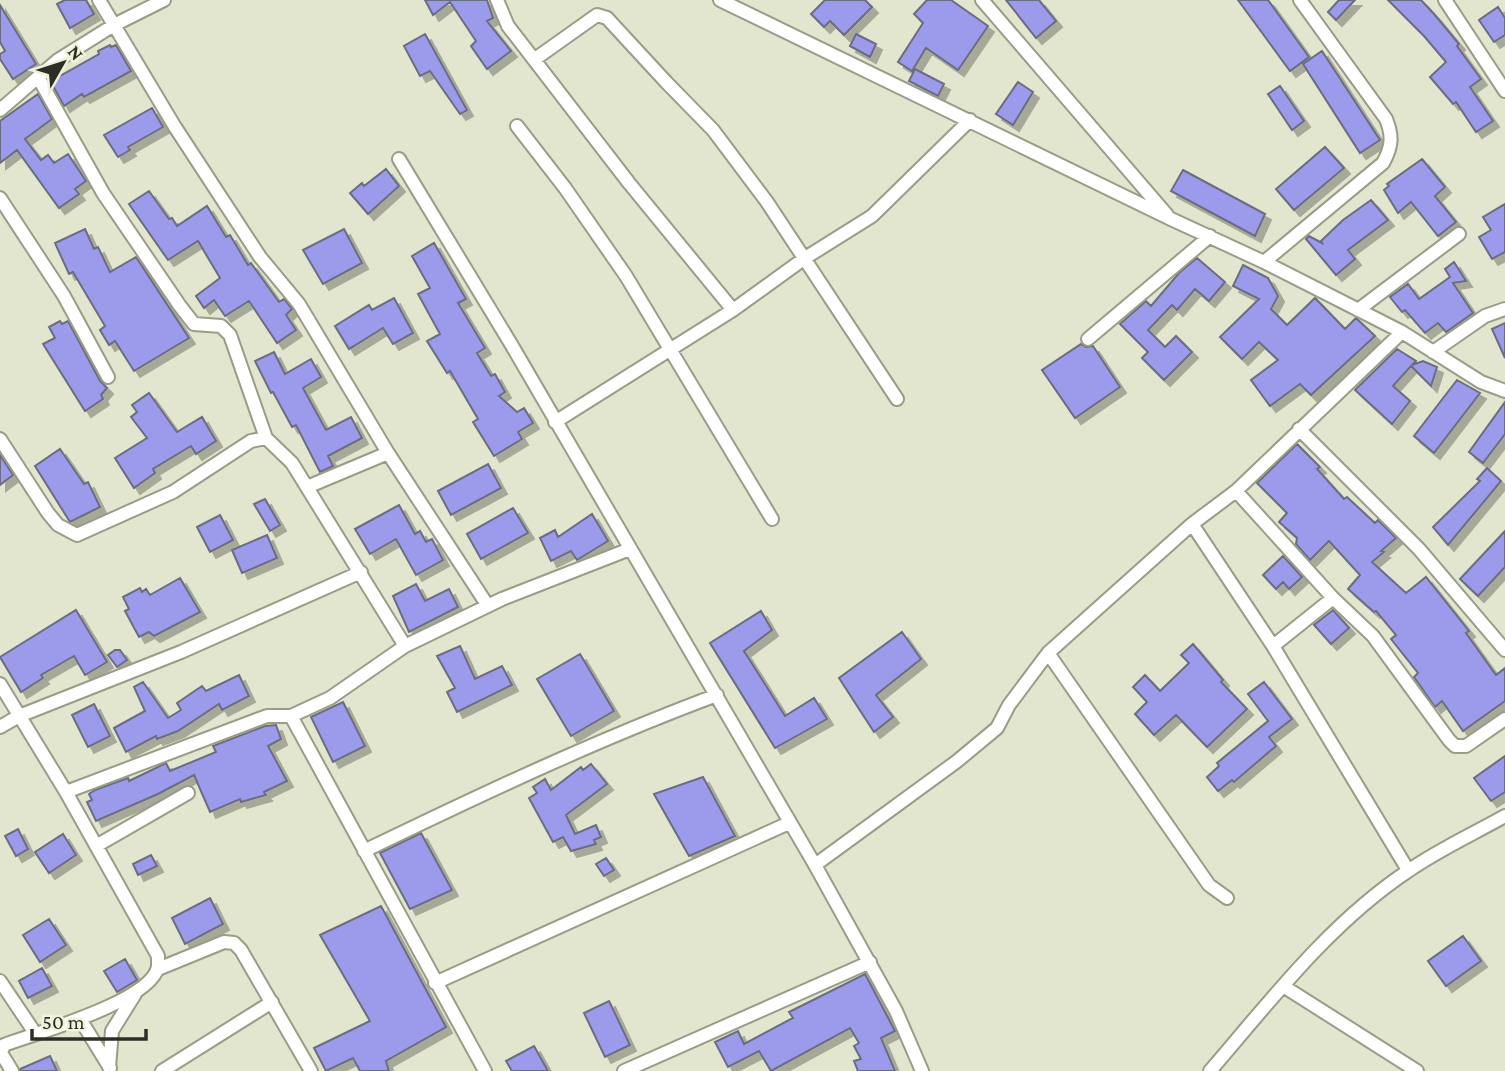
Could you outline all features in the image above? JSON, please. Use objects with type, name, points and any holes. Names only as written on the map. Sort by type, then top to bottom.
[{"type":"street","points":[[99,0],[175,127],[260,257],[299,304],[388,453],[488,606]]},
{"type":"street","points":[[1,107],[58,60],[114,25],[164,0]]},
{"type":"street","points":[[497,0],[508,26],[629,183],[733,310]]},
{"type":"street","points":[[720,0],[1264,262],[1402,332],[1481,382],[1505,391]]},
{"type":"street","points":[[982,0],[1171,219]]},
{"type":"street","points":[[1264,262],[1384,163],[1391,150],[1392,133],[1386,119],[1300,0]]},
{"type":"street","points":[[1445,0],[1505,92]]},
{"type":"street","points":[[535,59],[597,15],[607,18],[713,130],[767,202],[897,399]]},
{"type":"street","points":[[38,77],[103,193],[180,306],[194,324],[221,326],[230,335],[266,438],[292,463],[405,646]]},
{"type":"street","points":[[555,422],[733,310],[805,258],[872,216],[970,120]]},
{"type":"street","points":[[517,126],[565,188],[626,276],[772,519]]},
{"type":"street","points":[[399,159],[511,344],[815,865],[896,1011],[922,1071]]},
{"type":"street","points":[[0,198],[64,296],[108,377]]},
{"type":"street","points":[[1358,310],[1459,234]]},
{"type":"street","points":[[1088,339],[1210,236]]},
{"type":"street","points":[[1433,352],[1485,316],[1505,309]]},
{"type":"street","points":[[815,865],[947,769],[997,728],[1009,705],[1048,653],[1192,524],[1236,491],[1402,332]]},
{"type":"street","points":[[1299,429],[1419,549],[1505,650]]},
{"type":"street","points":[[0,439],[48,513],[58,525],[77,535],[173,492],[251,441],[266,438]]},
{"type":"street","points":[[307,487],[388,453]]},
{"type":"street","points":[[1236,491],[1333,598],[1373,636],[1455,746],[1466,746],[1505,719]]},
{"type":"street","points":[[1192,524],[1273,646],[1408,870]]},
{"type":"street","points":[[66,792],[267,716],[291,716],[330,698],[405,646],[488,606],[630,549]]},
{"type":"street","points":[[0,727],[19,716],[181,652],[361,572]]},
{"type":"street","points":[[1273,646],[1333,598]]},
{"type":"street","points":[[1048,653],[1209,885],[1227,898]]},
{"type":"street","points":[[0,684],[66,792],[158,956],[158,969]]},
{"type":"street","points":[[364,851],[612,736],[717,695]]},
{"type":"street","points":[[291,716],[485,1071]]},
{"type":"street","points":[[96,846],[188,793]]},
{"type":"street","points":[[1210,1071],[1336,929],[1408,870],[1505,816]]},
{"type":"street","points":[[435,983],[789,823]]},
{"type":"street","points":[[12,1071],[1,1053],[4,1045],[80,1019],[135,993],[158,969],[224,942],[234,943],[240,950],[311,1071]]},
{"type":"street","points":[[624,1071],[870,962]]},
{"type":"street","points":[[0,981],[35,1033]]},
{"type":"street","points":[[1283,986],[1417,1071]]},
{"type":"street","points":[[111,1069],[112,1031],[135,993]]},
{"type":"street","points":[[162,1071],[272,1002]]},
{"type":"street","points":[[80,1019],[111,1069]]},
{"type":"building","points":[[65,0],[86,0],[94,14],[70,28],[57,4]]},
{"type":"building","points":[[425,0],[487,0],[493,18],[487,21],[511,51],[487,69],[471,46],[476,41],[450,2],[433,15]]},
{"type":"building","points":[[825,0],[865,0],[872,7],[844,35],[830,21],[824,27],[811,14]]},
{"type":"building","points":[[927,0],[951,0],[988,26],[958,70],[926,48],[912,71],[898,62],[923,23],[914,14]]},
{"type":"building","points":[[1006,0],[1039,0],[1056,21],[1036,38]]},
{"type":"building","points":[[1238,0],[1268,0],[1309,57],[1290,71]]},
{"type":"building","points":[[1339,0],[1355,0],[1336,20],[1328,12]]},
{"type":"building","points":[[1388,0],[1421,0],[1434,14],[1459,44],[1457,46],[1481,79],[1470,87],[1493,121],[1476,132],[1456,102],[1453,104],[1430,77],[1446,62]]},
{"type":"building","points":[[0,5],[36,64],[13,79],[0,59],[0,54],[5,51],[0,42]]},
{"type":"building","points":[[1498,7],[1505,18],[1505,35],[1494,42],[1479,20]]},
{"type":"building","points":[[425,34],[467,110],[460,114],[430,71],[420,76],[404,46]]},
{"type":"building","points":[[856,34],[876,44],[870,57],[850,46]]},
{"type":"building","points":[[110,45],[116,45],[131,71],[84,97],[82,94],[64,106],[52,84],[53,80]]},
{"type":"building","points":[[1322,51],[1380,140],[1360,153],[1303,64]]},
{"type":"building","points":[[915,69],[944,84],[938,96],[909,81]]},
{"type":"building","points":[[1018,82],[1033,92],[1013,125],[996,114]]},
{"type":"building","points":[[1280,86],[1304,121],[1292,130],[1268,94]]},
{"type":"building","points":[[38,94],[52,119],[25,139],[41,160],[48,155],[54,163],[68,154],[86,181],[75,189],[79,194],[59,208],[17,150],[0,163],[0,121]]},
{"type":"building","points":[[152,108],[163,127],[128,147],[130,150],[118,157],[104,135]]},
{"type":"building","points":[[1325,147],[1344,168],[1294,210],[1276,189]]},
{"type":"building","points":[[1422,159],[1445,187],[1435,196],[1456,222],[1438,236],[1411,202],[1398,213],[1384,190],[1389,186],[1387,184]]},
{"type":"building","points":[[386,169],[399,186],[368,214],[350,193]]},
{"type":"building","points":[[1183,170],[1265,214],[1255,236],[1171,191]]},
{"type":"building","points":[[149,191],[177,226],[207,206],[226,237],[230,235],[248,265],[251,263],[279,302],[284,299],[292,309],[286,315],[296,330],[277,343],[249,301],[225,316],[214,300],[204,308],[196,296],[220,278],[198,241],[168,260],[129,204]]},
{"type":"building","points":[[1371,200],[1388,220],[1348,250],[1355,259],[1336,275],[1306,239],[1309,236],[1322,243],[1343,220]]},
{"type":"building","points":[[1505,204],[1505,252],[1492,259],[1479,237],[1491,230],[1483,217]]},
{"type":"building","points":[[85,229],[94,249],[98,247],[110,272],[136,257],[189,338],[134,371],[115,341],[109,345],[100,330],[105,326],[73,272],[69,274],[55,243]]},
{"type":"building","points":[[344,229],[362,263],[323,284],[303,250]]},
{"type":"building","points":[[434,243],[466,299],[458,303],[485,348],[477,353],[491,376],[495,374],[505,392],[499,396],[517,412],[524,408],[533,423],[518,432],[522,439],[494,456],[473,422],[478,419],[450,371],[447,373],[427,341],[440,334],[418,294],[430,288],[412,256]]},
{"type":"building","points":[[1197,258],[1225,282],[1209,301],[1195,289],[1177,310],[1172,305],[1148,330],[1165,347],[1176,336],[1192,352],[1164,380],[1142,358],[1148,352],[1120,324],[1146,301],[1151,306],[1179,273]]},
{"type":"building","points":[[1454,262],[1466,281],[1453,283],[1473,313],[1446,332],[1438,323],[1425,333],[1390,297],[1408,284],[1419,299],[1450,277],[1445,269]]},
{"type":"building","points":[[1243,265],[1268,278],[1278,296],[1271,309],[1287,325],[1315,298],[1345,329],[1356,318],[1375,336],[1311,395],[1300,384],[1270,406],[1251,380],[1278,360],[1259,342],[1242,359],[1220,337],[1259,299],[1233,286]]},
{"type":"building","points":[[394,298],[413,333],[393,344],[383,328],[349,349],[335,326],[369,305],[372,310]]},
{"type":"building","points":[[60,321],[62,324],[68,321],[100,381],[107,388],[101,395],[103,399],[85,411],[43,344],[55,338],[49,327]]},
{"type":"building","points":[[1505,323],[1505,358],[1492,329]]},
{"type":"building","points":[[1081,344],[1086,347],[1093,346],[1120,387],[1075,418],[1042,370]]},
{"type":"building","points":[[1397,349],[1416,361],[1412,365],[1423,361],[1437,367],[1431,386],[1411,366],[1393,386],[1410,401],[1392,424],[1355,390]]},
{"type":"building","points":[[274,352],[285,374],[311,359],[321,377],[303,388],[326,430],[351,417],[362,438],[328,456],[333,466],[320,472],[296,425],[292,427],[255,361]]},
{"type":"building","points":[[1457,380],[1480,393],[1434,453],[1414,436]]},
{"type":"building","points":[[149,393],[177,432],[202,417],[216,441],[196,454],[191,446],[153,469],[155,473],[134,488],[115,458],[147,438],[131,417],[137,412],[132,405]]},
{"type":"building","points":[[1505,402],[1505,434],[1483,463],[1469,452]]},
{"type":"building","points":[[1297,444],[1320,467],[1317,469],[1344,499],[1347,497],[1375,523],[1378,520],[1396,538],[1372,562],[1406,593],[1426,577],[1469,631],[1466,633],[1496,675],[1505,668],[1505,701],[1463,731],[1442,701],[1435,707],[1414,677],[1418,673],[1391,639],[1396,635],[1376,611],[1348,589],[1360,575],[1329,541],[1310,560],[1296,544],[1297,538],[1279,522],[1287,513],[1257,483]]},
{"type":"building","points":[[60,449],[84,484],[88,482],[100,507],[70,522],[35,466]]},
{"type":"building","points":[[0,455],[13,475],[0,485]]},
{"type":"building","points":[[488,464],[501,488],[451,515],[438,491]]},
{"type":"building","points":[[1487,468],[1501,481],[1448,545],[1433,527],[1480,481],[1477,479]]},
{"type":"building","points":[[265,499],[280,525],[270,531],[254,504]]},
{"type":"building","points":[[399,505],[415,534],[420,531],[426,542],[432,539],[443,560],[416,575],[396,539],[370,554],[355,529]]},
{"type":"building","points":[[513,508],[528,533],[481,559],[467,534]]},
{"type":"building","points":[[592,514],[608,541],[577,560],[571,551],[551,561],[540,538],[555,530],[558,537]]},
{"type":"building","points":[[220,515],[233,540],[210,552],[197,527]]},
{"type":"building","points":[[1505,531],[1505,567],[1478,596],[1460,579]]},
{"type":"building","points":[[267,535],[277,558],[242,573],[232,550]]},
{"type":"building","points":[[1283,556],[1302,577],[1289,589],[1283,582],[1276,589],[1263,575]]},
{"type":"building","points":[[180,578],[200,612],[154,636],[149,632],[139,637],[125,611],[129,609],[123,597],[140,588],[142,592],[146,589],[150,595]]},
{"type":"building","points":[[416,584],[425,601],[449,589],[458,607],[409,632],[393,596]]},
{"type":"building","points":[[76,610],[107,662],[85,675],[74,656],[41,675],[43,678],[21,692],[0,657]]},
{"type":"building","points":[[1333,610],[1349,628],[1331,644],[1314,625]]},
{"type":"building","points":[[761,611],[772,630],[744,651],[785,716],[814,698],[827,719],[775,748],[710,643]]},
{"type":"building","points":[[902,632],[921,659],[876,695],[893,717],[874,732],[839,678]]},
{"type":"building","points":[[1193,644],[1223,680],[1221,682],[1247,709],[1207,747],[1176,715],[1154,735],[1135,714],[1147,702],[1133,687],[1145,675],[1160,691],[1189,663],[1181,655]]},
{"type":"building","points":[[460,646],[475,679],[502,666],[512,685],[457,712],[447,692],[455,688],[437,656]]},
{"type":"building","points":[[120,650],[127,660],[117,667],[108,655]]},
{"type":"building","points":[[580,654],[614,711],[571,736],[537,679]]},
{"type":"building","points":[[239,675],[249,696],[222,710],[219,704],[178,731],[157,739],[156,736],[126,752],[114,728],[145,711],[134,687],[143,682],[168,718],[181,710],[177,703],[202,686],[206,691]]},
{"type":"building","points":[[1264,682],[1292,719],[1269,737],[1276,746],[1234,782],[1232,780],[1218,791],[1207,777],[1219,766],[1217,763],[1268,721],[1248,694]]},
{"type":"building","points":[[343,702],[365,746],[333,762],[311,717]]},
{"type":"building","points":[[94,704],[110,736],[88,747],[72,715]]},
{"type":"building","points":[[276,725],[281,739],[268,746],[287,781],[264,792],[266,795],[241,802],[240,799],[210,812],[194,775],[96,821],[87,802],[92,800],[89,794],[95,790],[128,778],[129,781],[166,763],[170,771],[216,752],[213,746],[265,726]]},
{"type":"building","points":[[1505,756],[1505,792],[1491,801],[1474,778]]},
{"type":"building","points":[[591,764],[607,784],[566,815],[575,834],[596,825],[601,837],[594,840],[596,844],[571,851],[563,837],[553,842],[529,798],[537,793],[533,787],[545,779],[551,790],[581,767],[583,770]]},
{"type":"building","points":[[703,777],[735,836],[689,856],[654,794]]},
{"type":"building","points":[[18,829],[28,849],[16,856],[5,836]]},
{"type":"building","points":[[421,833],[452,890],[410,909],[380,853]]},
{"type":"building","points":[[63,834],[76,855],[49,873],[35,852]]},
{"type":"building","points":[[151,855],[157,866],[138,875],[133,864]]},
{"type":"building","points":[[606,858],[614,870],[604,876],[596,864]]},
{"type":"building","points":[[210,898],[223,924],[185,944],[172,918]]},
{"type":"building","points":[[381,906],[446,1027],[386,1061],[389,1071],[360,1071],[353,1058],[326,1071],[314,1048],[370,1021],[320,935]]},
{"type":"building","points":[[49,919],[66,945],[40,962],[23,935]]},
{"type":"building","points":[[1463,936],[1481,961],[1446,986],[1428,961]]},
{"type":"building","points":[[125,959],[137,980],[117,992],[104,971]]},
{"type":"building","points":[[42,968],[52,986],[28,998],[19,981]]},
{"type":"building","points":[[865,974],[895,1031],[881,1038],[895,1071],[858,1071],[854,1061],[861,1059],[854,1046],[859,1043],[850,1028],[771,1071],[759,1051],[728,1067],[715,1042],[738,1031],[744,1044],[793,1018],[789,1012]]},
{"type":"building","points":[[609,1001],[630,1045],[605,1057],[584,1013]]},
{"type":"building","points":[[534,1046],[548,1071],[512,1071],[506,1061]]},
{"type":"building","points":[[50,1056],[57,1071],[20,1069]]}]
